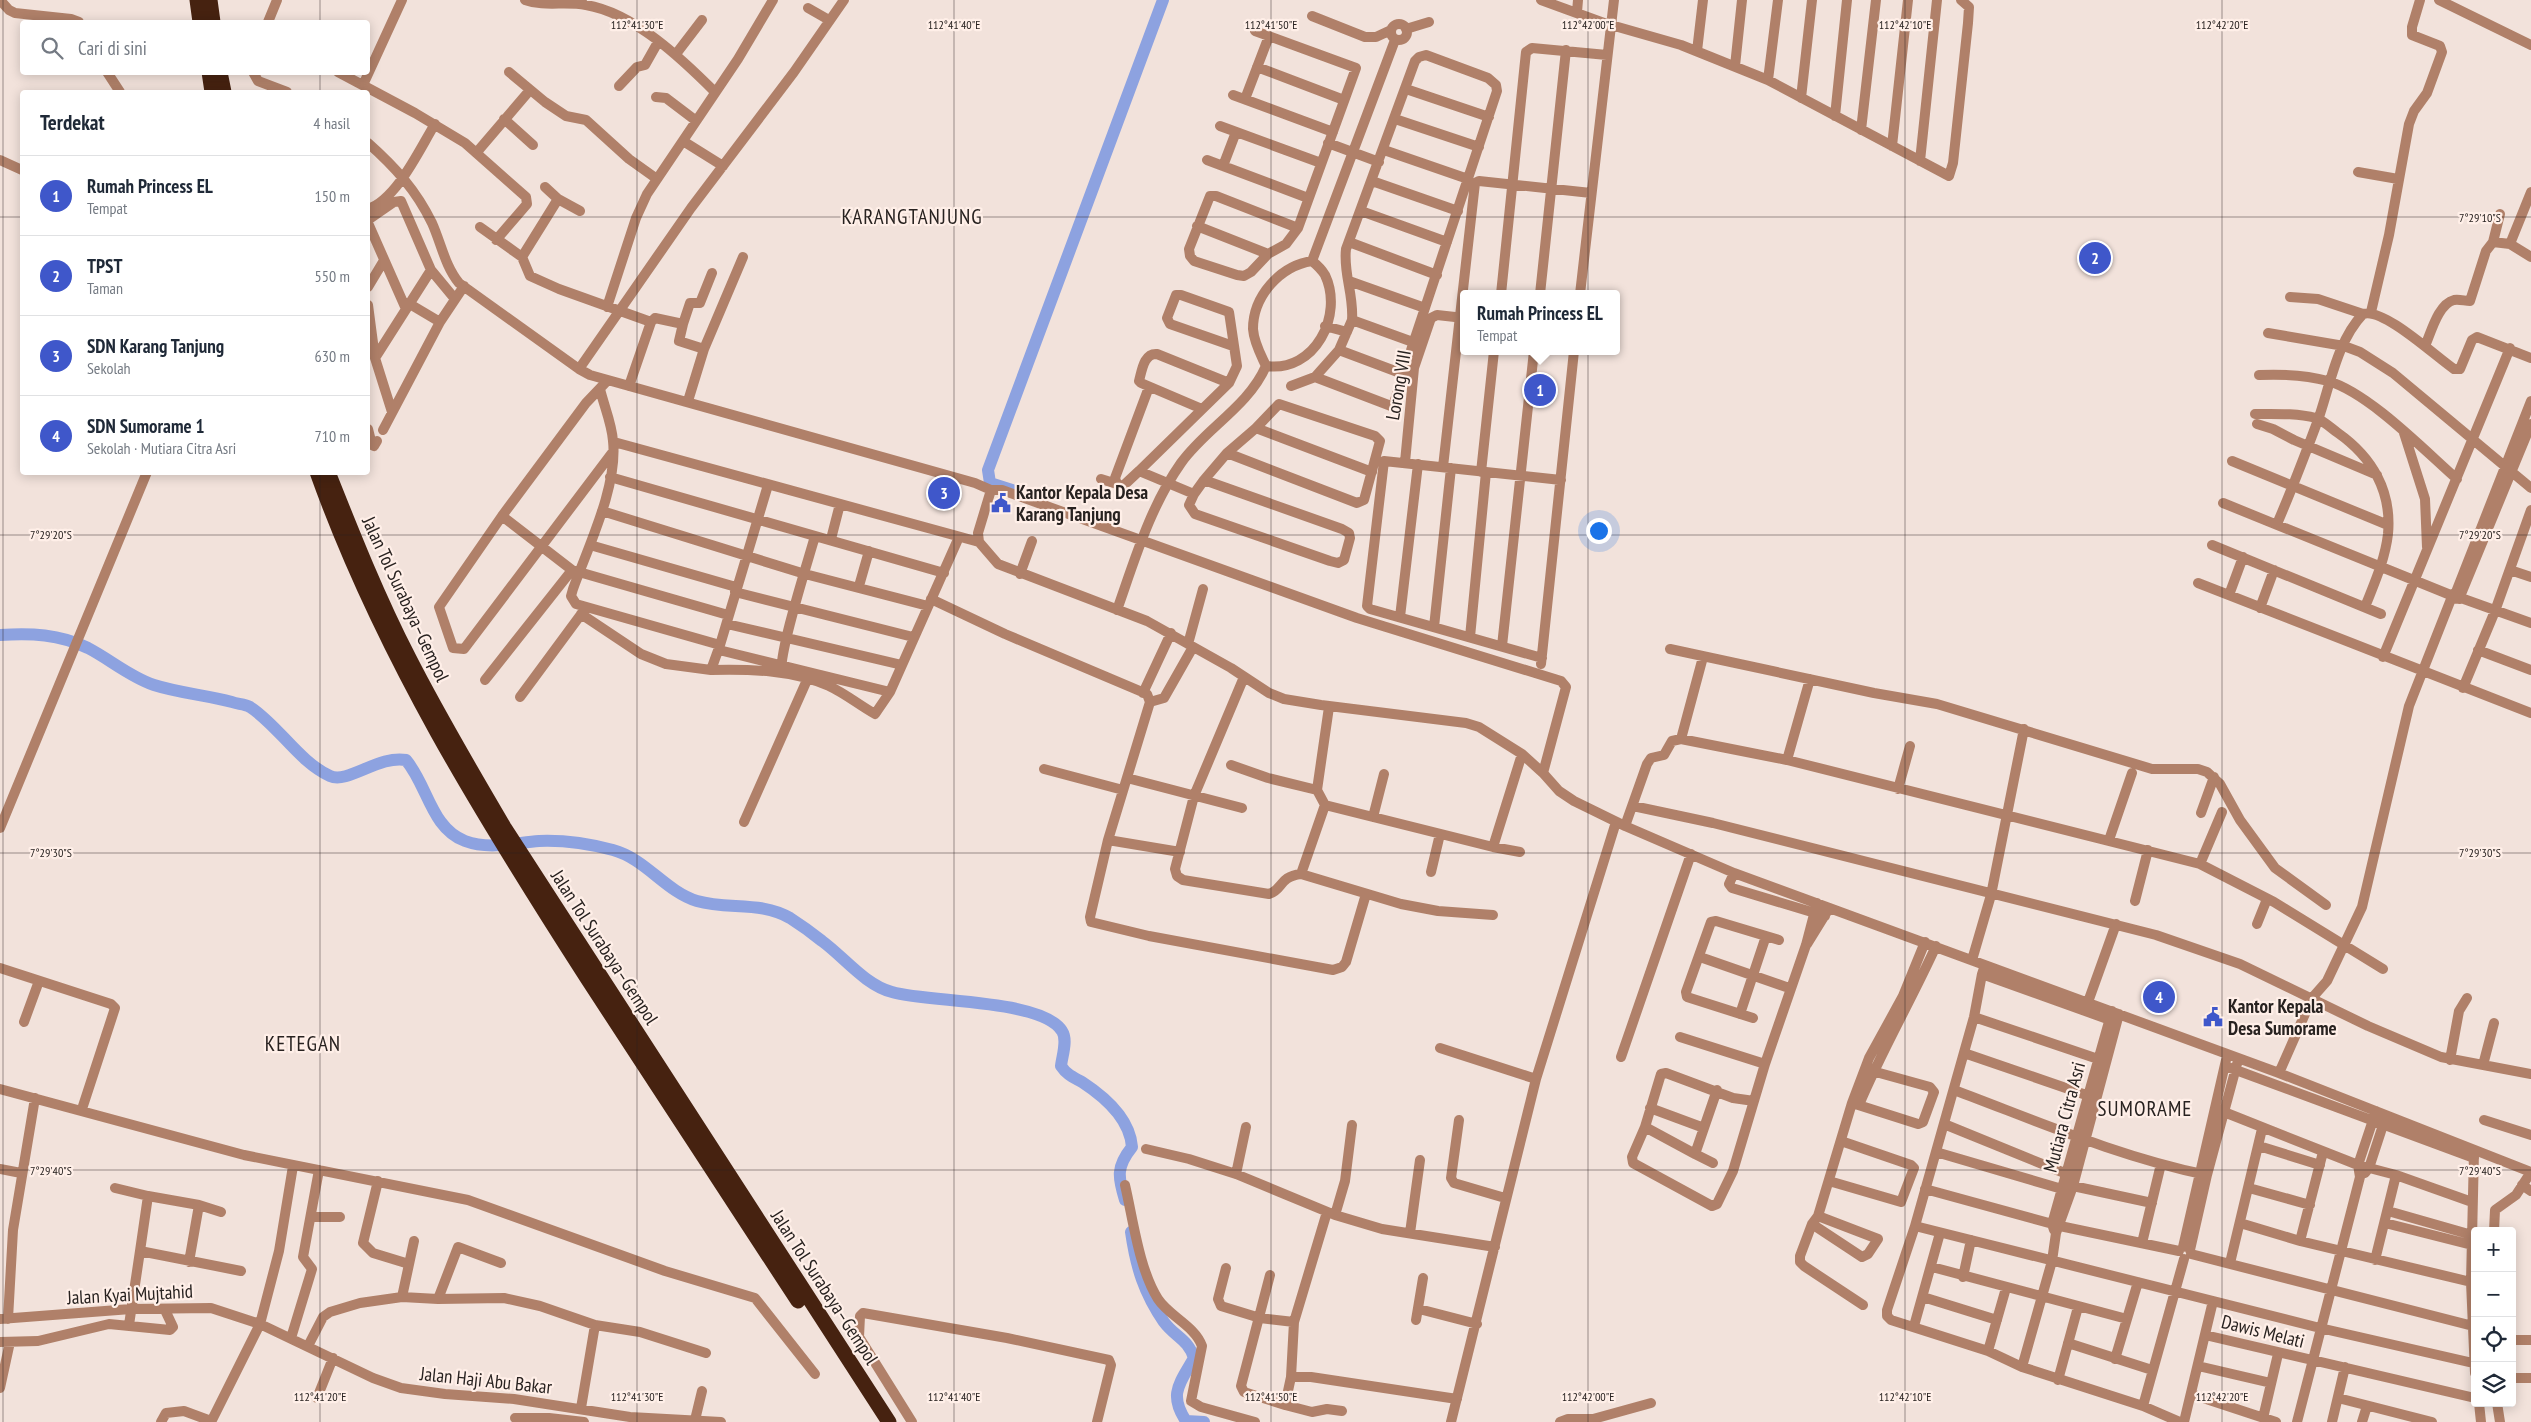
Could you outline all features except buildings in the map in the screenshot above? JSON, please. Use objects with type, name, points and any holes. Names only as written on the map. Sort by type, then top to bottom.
[{"type":"highway","points":[[197,0],[200,20]]},
{"type":"highway","points":[[210,0],[212,20]]},
{"type":"highway","points":[[209,75],[212,90]]},
{"type":"highway","points":[[221,75],[224,90]]},
{"type":"highway","name":"Jalan Tol Surabaya–Gempol","points":[[318,475],[354,568],[419,702],[518,861],[877,1422]]},
{"type":"highway","name":"Jalan Tol Surabaya–Gempol","points":[[329,475],[353,536],[409,658],[498,828]]},
{"type":"highway","name":"Jalan Tol Surabaya–Gempol","points":[[518,861],[889,1422]]},
{"type":"street","points":[[0,0],[8,10],[15,13],[73,20]]},
{"type":"street","points":[[269,20],[277,0]]},
{"type":"street","points":[[370,70],[402,0]]},
{"type":"street","points":[[524,0],[534,3],[574,3],[595,7],[625,20],[676,54],[715,92]]},
{"type":"street","points":[[607,307],[636,218],[656,179],[683,141],[773,0]]},
{"type":"street","points":[[579,369],[691,208],[794,72],[844,0]]},
{"type":"street","points":[[1577,12],[1578,0]]},
{"type":"street","points":[[1580,290],[1614,0]]},
{"type":"street","points":[[1697,51],[1703,0]]},
{"type":"street","points":[[1735,66],[1742,0]]},
{"type":"street","points":[[1768,80],[1778,0]]},
{"type":"street","points":[[1801,98],[1812,0]]},
{"type":"street","points":[[1835,116],[1847,0]]},
{"type":"street","points":[[1861,130],[1876,0]]},
{"type":"street","points":[[1892,146],[1908,0]]},
{"type":"street","points":[[1920,161],[1937,0]]},
{"type":"street","points":[[1546,1],[1612,26],[1697,51],[1768,80],[1947,176],[1951,174],[1969,15],[1969,7],[1961,0]]},
{"type":"street","points":[[2277,524],[2294,484],[2318,419],[2329,382],[2344,346],[2367,313],[2389,235],[2409,124],[2430,86],[2442,50],[2440,46],[2412,34],[2412,26],[2420,0]]},
{"type":"street","points":[[2440,0],[2531,45]]},
{"type":"street","points":[[808,8],[829,20]]},
{"type":"street","points":[[1312,16],[1365,37],[1393,35]]},
{"type":"street","points":[[676,54],[702,20]]},
{"type":"street","points":[[1312,261],[1353,152],[1393,35],[1393,27],[1400,24],[1406,29],[1429,22]]},
{"type":"street","points":[[1255,31],[1356,68],[1298,228],[1286,244],[1268,254],[1251,272],[1244,276],[1194,261],[1190,256],[1189,249],[1197,226],[1209,198],[1213,196],[1298,228]]},
{"type":"street","points":[[1245,99],[1269,36]]},
{"type":"street","points":[[619,86],[637,67],[645,65],[658,42]]},
{"type":"street","points":[[1501,290],[1526,52],[1532,48],[1607,54]]},
{"type":"street","points":[[1540,290],[1566,50]]},
{"type":"street","points":[[1291,386],[1315,377],[1339,350],[1352,320],[1352,295],[1345,260],[1349,242],[1415,61],[1422,56],[1431,56],[1494,82],[1496,85],[1496,98],[1394,403],[1390,406],[1315,377]]},
{"type":"street","points":[[1257,68],[1344,100]]},
{"type":"street","points":[[509,72],[566,116],[586,120],[656,179]]},
{"type":"street","points":[[109,75],[119,90]]},
{"type":"street","points":[[254,75],[258,80],[282,90]]},
{"type":"street","points":[[344,75],[435,124],[476,152],[528,200],[527,204],[496,240]]},
{"type":"street","points":[[363,85],[368,75]]},
{"type":"street","points":[[1406,89],[1490,117]]},
{"type":"street","points":[[476,152],[530,90]]},
{"type":"street","points":[[1233,95],[1332,132]]},
{"type":"street","points":[[656,97],[666,98],[695,120]]},
{"type":"street","points":[[504,119],[533,145]]},
{"type":"street","points":[[1395,119],[1479,147]]},
{"type":"street","points":[[370,207],[384,200],[403,176],[435,124]]},
{"type":"street","points":[[1220,126],[1321,163]]},
{"type":"street","points":[[1223,166],[1236,132]]},
{"type":"street","points":[[683,141],[723,166]]},
{"type":"street","points":[[1328,143],[1379,162]]},
{"type":"street","points":[[370,144],[403,176],[418,196],[432,225],[449,270],[464,286],[603,385],[629,386],[688,401],[975,483],[991,490],[1002,490],[1356,618],[1541,666]]},
{"type":"street","points":[[1384,150],[1468,179]]},
{"type":"street","points":[[0,160],[20,169]]},
{"type":"street","points":[[1207,160],[1308,198]]},
{"type":"street","points":[[2358,172],[2398,179]]},
{"type":"street","points":[[1372,181],[1458,211]]},
{"type":"street","points":[[1464,290],[1475,183],[1478,181],[1513,184],[1591,193]]},
{"type":"street","points":[[545,187],[558,199],[580,211]]},
{"type":"street","points":[[2510,244],[2531,192]]},
{"type":"street","points":[[522,257],[558,199]]},
{"type":"street","points":[[370,220],[394,202],[401,201],[431,270],[455,299]]},
{"type":"street","points":[[1361,210],[1447,242]]},
{"type":"street","points":[[2424,346],[2441,310],[2446,304],[2454,300],[2470,301],[2486,251],[2493,242],[2500,214]]},
{"type":"street","points":[[370,226],[383,262],[407,306],[440,322]]},
{"type":"street","points":[[1197,226],[1268,254]]},
{"type":"street","points":[[480,227],[522,257],[530,276],[607,307],[651,322]]},
{"type":"street","points":[[1349,242],[1436,275]]},
{"type":"street","points":[[2493,242],[2510,244],[2531,257]]},
{"type":"street","points":[[688,401],[704,349],[743,257]]},
{"type":"street","points":[[1266,366],[1286,367],[1309,355],[1317,346],[1326,326],[1330,301],[1329,286],[1324,274],[1312,261]]},
{"type":"street","points":[[1266,366],[1256,343],[1254,330],[1259,306],[1267,288],[1276,277],[1290,268],[1312,261]]},
{"type":"street","points":[[370,284],[383,262]]},
{"type":"street","points":[[376,358],[431,270]]},
{"type":"street","points":[[704,349],[679,341],[690,303],[700,303],[712,273]]},
{"type":"street","points":[[1349,281],[1425,308]]},
{"type":"street","points":[[383,430],[440,322],[464,286]]},
{"type":"street","points":[[1101,479],[1123,486],[1229,383],[1237,366],[1229,312],[1181,295],[1176,295],[1167,318],[1170,324],[1233,346]]},
{"type":"street","points":[[2290,297],[2318,299],[2388,321],[2457,370],[2462,366],[2472,340],[2477,338],[2510,348],[2531,358]]},
{"type":"street","name":"Lorong VIII","points":[[1405,462],[1414,368],[1431,318],[1437,315],[1460,318]]},
{"type":"street","points":[[370,318],[376,358],[392,412]]},
{"type":"street","points":[[629,386],[651,322],[655,318],[683,324]]},
{"type":"street","points":[[1352,320],[1414,341]]},
{"type":"street","points":[[1326,326],[1347,332]]},
{"type":"street","points":[[1434,627],[1460,329]]},
{"type":"street","points":[[2268,333],[2344,346],[2360,352],[2393,373],[2531,488]]},
{"type":"street","points":[[2384,656],[2417,580],[2510,348]]},
{"type":"street","points":[[1339,350],[1403,374]]},
{"type":"street","points":[[1202,409],[1139,381],[1146,358],[1152,354],[1229,383]]},
{"type":"street","points":[[1470,637],[1494,355]]},
{"type":"street","points":[[1502,646],[1534,355]]},
{"type":"street","points":[[1541,666],[1574,355]]},
{"type":"street","points":[[1117,610],[1154,510],[1170,483],[1193,449],[1253,390],[1266,366]]},
{"type":"street","points":[[2259,375],[2293,375],[2329,382],[2372,406],[2457,479]]},
{"type":"street","points":[[485,680],[576,571],[590,545],[602,511],[610,477],[613,447],[603,385]]},
{"type":"street","points":[[603,385],[586,403],[502,516],[440,607],[453,648],[464,649],[613,447]]},
{"type":"street","points":[[1117,484],[1115,478],[1149,387]]},
{"type":"street","points":[[2279,1073],[2312,998],[2327,981],[2360,912],[2405,722],[2422,678],[2442,644],[2457,596],[2508,467],[2528,428],[2531,401]]},
{"type":"street","points":[[1204,480],[1342,529],[1348,533],[1350,538],[1344,560],[1338,563],[1330,561],[1195,514],[1189,505],[1194,494],[1204,480],[1226,453],[1256,428],[1273,408],[1284,404],[1375,436],[1380,441],[1372,472],[1364,500],[1357,503],[1226,453]]},
{"type":"street","points":[[2273,429],[2276,414]]},
{"type":"street","points":[[2365,607],[2380,565],[2388,525],[2382,486],[2377,475],[2360,451],[2318,419],[2276,414],[2256,419],[2307,446],[2377,475]]},
{"type":"street","points":[[1256,428],[1372,472]]},
{"type":"street","points":[[2404,432],[2425,499],[2427,553]]},
{"type":"street","points":[[370,437],[372,445],[374,446],[377,441]]},
{"type":"street","points":[[613,447],[768,484],[978,542],[998,564],[1171,633],[1269,694],[1284,699],[1329,707],[1466,723],[1479,727],[1522,754],[1559,791],[1574,801],[1620,824],[1734,874],[1827,912],[1936,946],[1972,960],[1983,969],[2114,1017],[2229,1064],[2477,1153],[2497,1157],[2531,1172],[2516,1195],[2495,1210],[2494,1227]]},
{"type":"street","points":[[2232,461],[2294,484],[2388,525]]},
{"type":"street","points":[[1543,773],[1566,687],[1562,682],[1541,666],[1502,646],[1370,609],[1367,606],[1383,462],[1405,462],[1561,480]]},
{"type":"street","points":[[1400,617],[1418,464]]},
{"type":"street","points":[[1139,471],[1194,494]]},
{"type":"street","points":[[0,828],[146,475]]},
{"type":"street","points":[[610,477],[757,521],[831,539],[944,573]]},
{"type":"street","points":[[711,670],[728,620],[735,589],[768,484]]},
{"type":"street","points":[[978,542],[978,533],[991,490]]},
{"type":"street","points":[[2223,503],[2495,612],[2531,623]]},
{"type":"street","points":[[831,539],[840,504]]},
{"type":"street","points":[[2463,688],[2495,612],[2531,510]]},
{"type":"street","points":[[602,511],[746,554],[805,574],[930,602],[1143,693],[1150,698],[1108,840],[1090,917],[1091,922],[1149,936],[1333,970],[1342,967],[1346,962],[1366,894]]},
{"type":"street","points":[[502,516],[576,571],[728,620],[902,665]]},
{"type":"street","points":[[782,670],[788,637],[815,536]]},
{"type":"street","points":[[584,610],[719,647],[836,690],[876,714],[890,692],[959,537]]},
{"type":"street","points":[[1020,574],[1032,541]]},
{"type":"street","points":[[590,545],[735,589],[913,637]]},
{"type":"street","points":[[2212,545],[2381,614]]},
{"type":"street","points":[[860,586],[869,551]]},
{"type":"street","points":[[2229,596],[2242,557]]},
{"type":"street","points":[[2260,608],[2274,570]]},
{"type":"street","points":[[2510,570],[2531,576]]},
{"type":"street","points":[[576,571],[571,596],[576,604],[641,654],[666,664],[711,670],[782,670],[890,692]]},
{"type":"street","points":[[2198,583],[2384,656],[2422,678],[2463,688],[2531,713]]},
{"type":"street","points":[[1150,702],[1164,698],[1190,645],[1203,589]]},
{"type":"street","points":[[520,697],[584,610]]},
{"type":"street","points":[[1143,693],[1171,633]]},
{"type":"street","points":[[1670,648],[1703,657],[1937,704],[2152,769],[2198,769],[2214,777],[2220,784],[2240,820],[2275,868],[2326,905]]},
{"type":"street","points":[[2478,650],[2531,670]]},
{"type":"street","points":[[1681,739],[1703,657]]},
{"type":"street","points":[[1244,677],[1194,796],[1175,868],[1177,876],[1183,880],[1269,894],[1273,893],[1284,879],[1301,874],[1401,904],[1438,911],[1493,915]]},
{"type":"street","points":[[1787,760],[1810,679]]},
{"type":"street","points":[[744,822],[807,680]]},
{"type":"street","points":[[1301,874],[1325,805],[1317,790],[1329,707]]},
{"type":"street","points":[[1972,960],[1991,895],[2024,729]]},
{"type":"street","points":[[1451,1422],[1477,1324],[1505,1198],[1536,1079],[1620,824],[1633,806],[1651,758],[1664,754],[1672,741],[1681,739],[1787,760],[2200,864],[2267,898],[2383,969]]},
{"type":"street","points":[[1898,789],[1910,746]]},
{"type":"street","points":[[1494,847],[1522,754]]},
{"type":"street","points":[[1231,765],[1268,778],[1317,790]]},
{"type":"street","points":[[1044,769],[1124,790]]},
{"type":"street","points":[[2109,840],[2132,773]]},
{"type":"street","points":[[1373,817],[1384,774]]},
{"type":"street","points":[[2201,813],[2214,777]]},
{"type":"street","points":[[1127,778],[1242,808]]},
{"type":"street","points":[[1325,805],[1520,852]]},
{"type":"street","points":[[1633,806],[1713,823],[1991,895],[2116,924],[2216,955],[2425,1051],[2445,1058],[2531,1074]]},
{"type":"street","points":[[2200,864],[2222,812]]},
{"type":"street","points":[[1431,872],[1440,834]]},
{"type":"street","points":[[1108,840],[1180,852]]},
{"type":"street","points":[[2136,901],[2148,850]]},
{"type":"street","points":[[1621,1057],[1691,854]]},
{"type":"street","points":[[2256,924],[2267,898]]},
{"type":"street","points":[[1753,1106],[1717,1090],[1663,1072],[1645,1127],[1632,1157],[1633,1163],[1715,1206],[1733,1171],[1753,1106],[1765,1064],[1789,988],[1806,945],[1816,908]]},
{"type":"street","points":[[1806,945],[1827,912]]},
{"type":"street","points":[[1753,1018],[1687,997],[1686,992],[1711,922],[1779,940]]},
{"type":"street","points":[[2088,1002],[2116,924]]},
{"type":"street","points":[[1740,1014],[1766,936]]},
{"type":"street","points":[[1863,1305],[1801,1263],[1800,1256],[1815,1220],[1841,1141],[1869,1070],[1903,996],[1924,942]]},
{"type":"street","points":[[1869,1070],[1915,993],[1936,946]]},
{"type":"street","points":[[1700,957],[1789,988]]},
{"type":"street","points":[[1983,969],[2088,1002],[2114,1017]]},
{"type":"street","points":[[1983,969],[1974,1016],[1954,1090],[1915,1226],[1887,1313],[1891,1320],[1988,1351],[2022,1367],[2143,1406],[2180,1422]]},
{"type":"street","points":[[0,970],[111,1004],[115,1008],[82,1109]]},
{"type":"street","points":[[24,1022],[39,981]]},
{"type":"street","points":[[2445,1058],[2459,1011],[2467,998]]},
{"type":"street","points":[[1974,1016],[2098,1059]]},
{"type":"street","name":"Mutiara Citra Asri","points":[[2056,1227],[2073,1186],[2089,1096],[2098,1059],[2114,1017]]},
{"type":"street","name":"Mutiara Citra Asri","points":[[2022,1367],[2052,1261],[2062,1189],[2081,1138],[2114,1017]]},
{"type":"street","points":[[2483,1066],[2494,1023]]},
{"type":"street","points":[[1680,1037],[1765,1064]]},
{"type":"street","points":[[1440,1048],[1536,1079]]},
{"type":"street","points":[[1964,1053],[2089,1096]]},
{"type":"street","points":[[2143,1406],[2186,1252],[2202,1174],[2229,1064],[2238,1059],[2279,1073],[2380,1118]]},
{"type":"street","points":[[2202,1174],[2224,1112],[2229,1064]]},
{"type":"street","points":[[1856,1104],[1918,1124],[1923,1122],[1934,1092],[1930,1087],[1869,1070]]},
{"type":"street","points":[[0,1089],[293,1166],[378,1180],[468,1200],[665,1270],[757,1298],[815,1374]]},
{"type":"street","points":[[1695,1154],[1717,1090]]},
{"type":"street","points":[[1954,1090],[2081,1138],[2161,1164],[2202,1174]]},
{"type":"street","points":[[4,1319],[13,1230],[34,1098]]},
{"type":"street","points":[[1650,1108],[1704,1128]]},
{"type":"street","points":[[2224,1112],[2322,1152],[2358,1165],[2396,1175],[2472,1202]]},
{"type":"street","points":[[2297,1422],[2360,1177],[2358,1165],[2380,1118]]},
{"type":"street","points":[[2360,1177],[2369,1168],[2380,1118]]},
{"type":"street","points":[[1459,1120],[1451,1178],[1454,1183],[1505,1198]]},
{"type":"street","points":[[2484,1120],[2531,1135]]},
{"type":"street","points":[[1944,1124],[2067,1174]]},
{"type":"street","points":[[1285,1405],[1291,1377],[1294,1322],[1331,1213],[1345,1181],[1352,1125]]},
{"type":"street","points":[[1236,1174],[1246,1127]]},
{"type":"street","points":[[1645,1127],[1713,1163]]},
{"type":"street","points":[[2230,1263],[2262,1129]]},
{"type":"street","points":[[1828,1181],[1901,1202],[1914,1168],[1911,1164],[1841,1141]]},
{"type":"street","points":[[2259,1146],[2320,1165]]},
{"type":"street","points":[[1146,1149],[1189,1159],[1236,1174],[1331,1213],[1382,1228],[1495,1247]]},
{"type":"street","points":[[1936,1152],[2062,1189]]},
{"type":"street","points":[[2300,1241],[2322,1152]]},
{"type":"street","points":[[2472,1227],[2472,1202],[2477,1153]]},
{"type":"street","points":[[1410,1233],[1420,1160]]},
{"type":"street","points":[[2142,1243],[2161,1164]]},
{"type":"street","points":[[161,1422],[166,1413],[179,1410],[211,1421],[256,1332],[279,1251],[293,1166]]},
{"type":"street","points":[[0,1169],[21,1173]]},
{"type":"street","points":[[291,1338],[312,1270],[303,1257],[312,1217],[319,1170]]},
{"type":"street","points":[[2376,1260],[2396,1175]]},
{"type":"street","points":[[378,1180],[362,1243],[373,1253],[410,1264]]},
{"type":"street","points":[[1125,1185],[1145,1268],[1156,1296],[1202,1346],[1191,1401],[1201,1407],[1255,1422]]},
{"type":"street","points":[[2522,1185],[2531,1191]]},
{"type":"street","points":[[2073,1186],[2152,1203]]},
{"type":"street","points":[[115,1188],[199,1205],[221,1212]]},
{"type":"street","points":[[2248,1188],[2310,1205]]},
{"type":"street","points":[[1925,1189],[2056,1227],[2186,1252],[2471,1325]]},
{"type":"street","points":[[130,1318],[148,1196]]},
{"type":"street","points":[[189,1262],[199,1205]]},
{"type":"street","points":[[2388,1211],[2471,1240]]},
{"type":"street","points":[[312,1217],[340,1217]]},
{"type":"street","points":[[1815,1220],[1878,1239],[1868,1254],[1862,1257],[1815,1220]]},
{"type":"street","points":[[2240,1223],[2300,1241],[2471,1282]]},
{"type":"street","points":[[2385,1223],[2471,1240]]},
{"type":"street","points":[[1915,1226],[2471,1367]]},
{"type":"street","points":[[1914,1326],[1940,1233]]},
{"type":"street","points":[[1963,1277],[1971,1240]]},
{"type":"street","points":[[402,1297],[414,1242]]},
{"type":"street","points":[[438,1299],[458,1247],[501,1263]]},
{"type":"street","points":[[140,1251],[189,1262],[241,1270]]},
{"type":"street","points":[[1932,1267],[1963,1277],[2126,1319]]},
{"type":"street","points":[[1226,1268],[1218,1299],[1219,1304],[1260,1318],[1294,1322]]},
{"type":"street","points":[[1270,1275],[1242,1388],[1244,1392],[1312,1412],[1327,1409],[1342,1411]]},
{"type":"street","points":[[1416,1320],[1423,1278]]},
{"type":"street","points":[[2115,1359],[2138,1282]]},
{"type":"street","points":[[1988,1351],[2006,1288]]},
{"type":"street","points":[[308,1346],[323,1317],[330,1312],[360,1303],[402,1297],[438,1299],[504,1298],[540,1306],[595,1325],[640,1332],[706,1353]]},
{"type":"street","points":[[1923,1297],[1997,1320]]},
{"type":"street","points":[[2184,1422],[2213,1301]]},
{"type":"street","points":[[2058,1380],[2078,1307]]},
{"type":"street","name":"Jalan Kyai Mujtahid","points":[[4,1319],[78,1322],[168,1316],[211,1308],[256,1332]]},
{"type":"street","points":[[1419,1309],[1477,1324]]},
{"type":"street","points":[[912,1422],[859,1337],[858,1329],[862,1313],[876,1313],[989,1334],[1109,1360],[1111,1365],[1097,1422]]},
{"type":"street","points":[[0,1388],[5,1342],[38,1341],[78,1322],[109,1324],[130,1318],[170,1330],[173,1328],[168,1316]]},
{"type":"street","points":[[580,1408],[595,1325]]},
{"type":"street","name":"Jalan Haji Abu Bakar","points":[[256,1332],[291,1338],[308,1346],[331,1364],[401,1388],[445,1394],[515,1411],[580,1408],[630,1418],[721,1422]]},
{"type":"street","name":"Dawis Melati","points":[[2205,1334],[2278,1354],[2346,1367],[2471,1397]]},
{"type":"street","points":[[2516,1340],[2531,1340]]},
{"type":"street","points":[[2068,1343],[2152,1370]]},
{"type":"street","points":[[2263,1418],[2278,1354]]},
{"type":"street","points":[[317,1398],[331,1364]]},
{"type":"street","points":[[2198,1366],[2271,1383]]},
{"type":"street","points":[[2332,1422],[2346,1367]]},
{"type":"street","points":[[1291,1377],[1311,1377],[1457,1399]]},
{"type":"street","points":[[2516,1378],[2531,1378]]},
{"type":"street","points":[[695,1420],[702,1391]]},
{"type":"street","points":[[2191,1394],[2276,1422]]},
{"type":"street","points":[[2338,1398],[2367,1406],[2393,1418],[2432,1422]]},
{"type":"street","points":[[1560,1422],[1568,1419],[1594,1419],[1651,1403]]},
{"type":"street","points":[[2362,1422],[2367,1406]]},
{"type":"street","points":[[2479,1407],[2481,1422]]},
{"type":"street","points":[[2498,1407],[2500,1422]]},
{"type":"street","points":[[515,1411],[584,1422]]},
{"type":"waterway","points":[[1012,490],[990,483],[988,470],[1163,0]]},
{"type":"waterway","points":[[0,635],[23,634],[56,637],[77,643],[145,682],[248,706],[270,723],[308,762],[330,776],[346,776],[385,762],[406,760],[420,782],[437,817],[454,835],[465,841],[483,845],[557,841],[586,844],[613,850],[636,860],[675,890],[697,901],[709,904],[768,909],[790,918],[830,947],[864,977],[892,992],[909,996],[1009,1007],[1032,1013],[1051,1021],[1062,1031],[1065,1039],[1061,1066],[1068,1074],[1091,1088],[1107,1102],[1127,1127],[1132,1147],[1123,1160],[1120,1172],[1125,1200]]},
{"type":"waterway","points":[[1131,1232],[1138,1268],[1151,1301],[1168,1327],[1185,1342],[1194,1358],[1178,1389],[1177,1396],[1181,1412],[1186,1421],[1204,1422]]},
{"type":"place","name":"TPST","points":[[2095,258]]},
{"type":"place","name":"Rumah Princess EL","points":[[1540,390]]},
{"type":"place","name":"SDN Karang Tanjung","points":[[944,493]]},
{"type":"place","name":"Kantor Kepala Desa Karang Tanjung","points":[[1001,503]]},
{"type":"place","name":"SDN Sumorame 1","points":[[2159,997]]},
{"type":"place","name":"Kantor Kepala Desa Sumorame","points":[[2213,1017]]},
{"type":"district","name":"KARANGTANJUNG","points":[[912,216]]},
{"type":"district","name":"KETEGAN","points":[[303,1043]]},
{"type":"district","name":"SUMORAME","points":[[2145,1108]]}]
